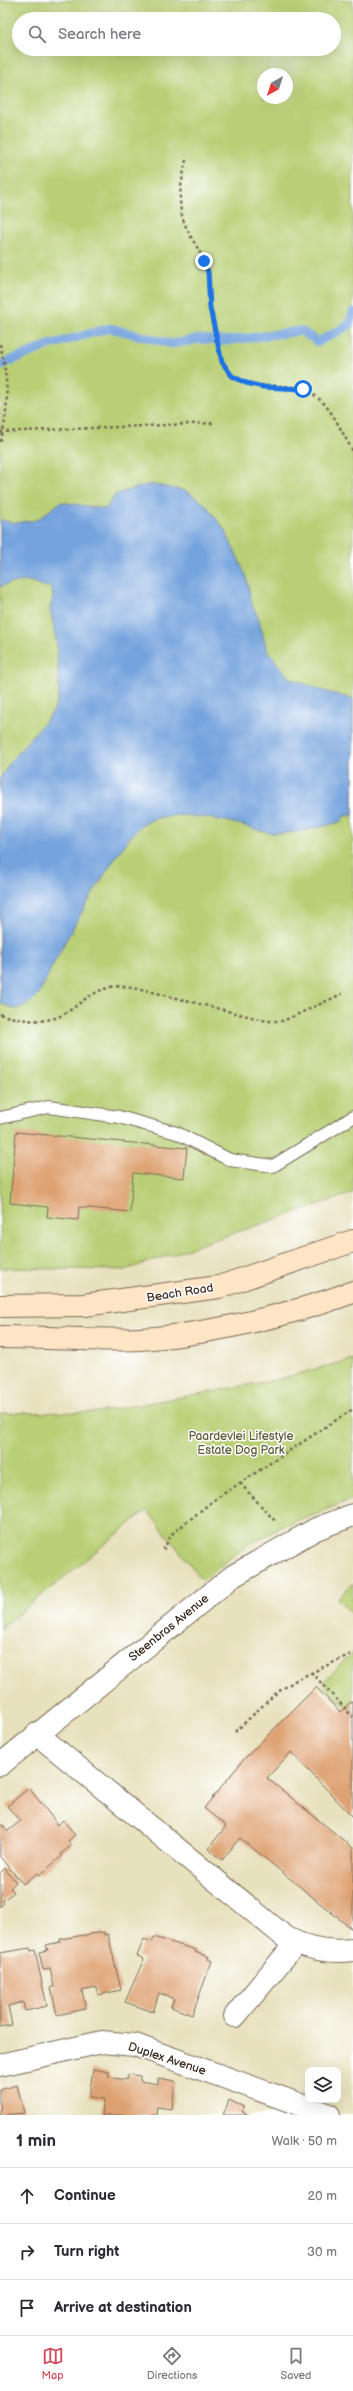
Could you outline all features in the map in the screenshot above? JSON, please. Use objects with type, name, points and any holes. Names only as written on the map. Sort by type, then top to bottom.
[{"type":"main road","name":"Beach Road","points":[[0,1306],[84,1305],[219,1287],[353,1241]]},
{"type":"main road","points":[[0,1337],[140,1338],[228,1327],[327,1301],[353,1292]]},
{"type":"street","name":"Steenbras Avenue","points":[[0,1764],[234,1576],[316,1529],[353,1515]]},
{"type":"street","points":[[38,1734],[274,1930],[296,1943],[325,1951],[353,1950]]},
{"type":"street","points":[[235,2016],[296,1943]]},
{"type":"street","name":"Duplex Avenue","points":[[0,2065],[102,2042],[135,2046],[329,2115]]},
{"type":"lane","points":[[0,1118],[49,1108],[119,1117],[177,1133],[230,1160],[273,1166],[353,1117]]},
{"type":"path","points":[[186,160],[181,188],[181,211],[189,236],[204,261],[208,272],[212,318],[222,362],[232,376],[246,383],[263,387],[303,389],[314,395],[325,405],[337,422],[353,451]]},
{"type":"path","points":[[0,344],[7,374],[8,408],[0,443]]},
{"type":"path","points":[[2,432],[213,423]]},
{"type":"path","points":[[0,1014],[32,1021],[50,1021],[68,1013],[96,993],[113,986],[133,987],[267,1021],[283,1021],[342,994]]},
{"type":"path","points":[[163,1550],[172,1534],[214,1500],[353,1409]]},
{"type":"path","points":[[240,1483],[277,1523]]},
{"type":"path","points":[[235,1732],[275,1694],[311,1672],[353,1653]]},
{"type":"path","points":[[311,1672],[353,1716]]},
{"type":"green space","points":[[0,0],[353,0],[353,1193],[125,1270],[0,1268]]},
{"type":"green space","name":"Paardevlei Lifestyle Estate Dog Park","points":[[353,1359],[353,1499],[288,1524],[249,1544],[202,1580],[147,1510],[0,1629],[0,1413],[98,1412],[276,1380]]},
{"type":"green space","points":[[353,1583],[353,1615],[337,1599]]},
{"type":"green space","points":[[353,1652],[353,1715],[322,1683]]},
{"type":"water","points":[[150,484],[186,491],[205,504],[225,530],[246,576],[252,605],[258,616],[267,650],[289,678],[324,691],[353,699],[353,815],[344,816],[340,822],[289,833],[256,830],[231,822],[181,815],[157,818],[146,822],[136,830],[111,864],[84,908],[52,965],[38,994],[28,1004],[14,1009],[0,1003],[0,779],[10,762],[53,712],[59,695],[57,645],[50,608],[53,597],[52,587],[25,581],[0,587],[0,520],[15,523],[37,520],[61,502],[106,509],[116,494]]},
{"type":"building","points":[[16,1132],[187,1148],[184,1178],[133,1173],[130,1212],[79,1207],[78,1220],[47,1217],[48,1207],[10,1203]]},
{"type":"building","points":[[316,1687],[340,1712],[353,1700],[353,1817],[291,1752],[267,1778],[353,1848],[353,1930],[240,1838],[222,1860],[208,1849],[226,1826],[204,1808],[244,1759]]},
{"type":"building","points":[[29,1788],[58,1825],[63,1820],[75,1835],[68,1841],[72,1845],[61,1854],[62,1856],[40,1875],[38,1873],[23,1884],[0,1857],[0,1827],[3,1825],[8,1831],[20,1821],[7,1806]]},
{"type":"building","points":[[4,1868],[16,1882],[10,1888],[14,1892],[2,1901],[4,1903],[0,1907],[0,1872]]},
{"type":"building","points":[[104,1932],[104,1935],[108,1934],[121,1990],[98,1995],[96,1987],[82,1990],[86,2009],[57,2015],[51,1987],[54,1987],[50,1969],[43,1970],[39,1952],[48,1950],[46,1945],[60,1942],[60,1939]]},
{"type":"building","points":[[154,1937],[196,1950],[195,1952],[209,1957],[208,1959],[212,1961],[192,2015],[171,2007],[174,1999],[159,1993],[153,2012],[125,2002],[144,1959],[137,1956],[144,1939],[152,1942]]},
{"type":"building","points":[[30,1948],[31,1951],[35,1950],[47,2006],[25,2011],[23,2002],[8,2006],[12,2025],[0,2027],[0,1953]]},
{"type":"building","points":[[93,2069],[109,2072],[109,2077],[127,2080],[128,2074],[140,2076],[140,2081],[158,2084],[158,2078],[175,2081],[172,2109],[157,2107],[156,2115],[102,2115],[104,2099],[89,2097]]},
{"type":"building","points":[[17,2085],[24,2113],[0,2115],[0,2090]]},
{"type":"building","points":[[229,2100],[244,2107],[242,2112],[250,2115],[223,2115]]},
{"type":"waterway","points":[[0,365],[49,345],[110,328],[172,344],[199,339],[224,341],[301,331],[318,342],[349,325],[353,312]]},
{"type":"route","points":[[204,261],[208,272],[210,308],[222,362],[232,376],[246,383],[263,387],[303,389]]}]
